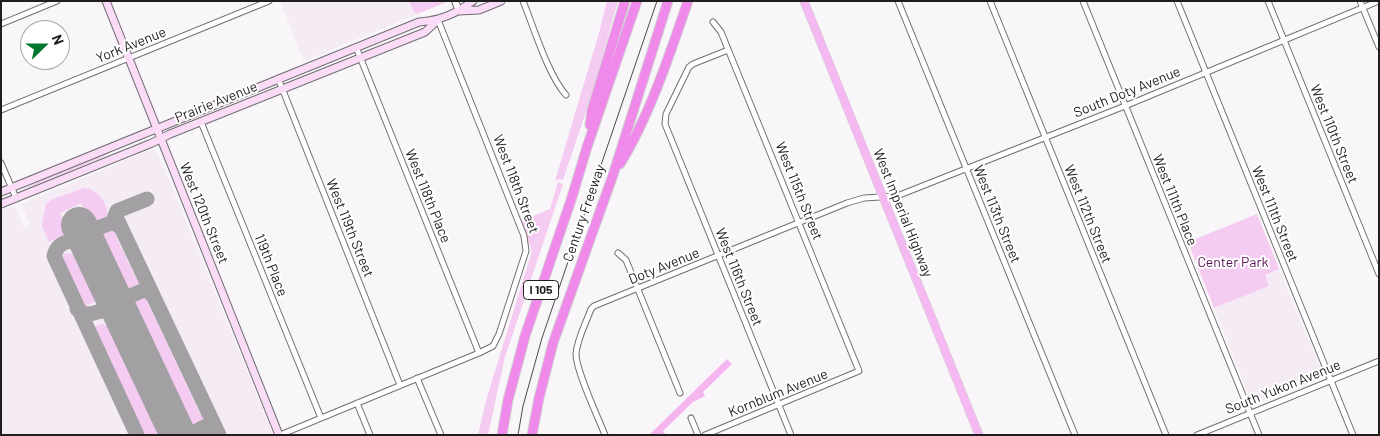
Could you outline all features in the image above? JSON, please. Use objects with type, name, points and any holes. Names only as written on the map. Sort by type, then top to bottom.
[{"type":"highway","points":[[586,147],[592,110],[624,1]]},
{"type":"highway","name":"Century Freeway","points":[[502,435],[508,400],[525,336],[572,198],[586,147],[637,1]]},
{"type":"highway","name":"Century Freeway","points":[[532,435],[553,343],[613,175],[668,1]]},
{"type":"highway","points":[[613,175],[626,155],[651,101],[673,46],[688,1]]},
{"type":"main road","name":"West 120th Street","points":[[106,1],[279,435]]},
{"type":"main road","name":"Prairie Avenue","points":[[1,192],[419,22],[438,20],[459,11],[473,1]]},
{"type":"main road","name":"Prairie Avenue","points":[[459,11],[479,10],[500,1]]},
{"type":"main road","name":"West Imperial Highway","points":[[804,1],[979,435]]},
{"type":"main road","name":"Prairie Avenue","points":[[1,204],[425,32],[438,20]]},
{"type":"street","points":[[1,24],[57,1]]},
{"type":"street","name":"York Avenue","points":[[1,110],[269,1]]},
{"type":"street","points":[[455,1],[459,11]]},
{"type":"street","points":[[523,1],[552,74],[566,95]]},
{"type":"street","name":"West 113th Street","points":[[898,1],[1075,435]]},
{"type":"street","name":"West 112th Street","points":[[990,1],[1166,435]]},
{"type":"street","name":"West 111th Place","points":[[1083,1],[1259,435]]},
{"type":"street","name":"West 111th Street","points":[[1176,1],[1353,435]]},
{"type":"street","name":"West 110th Street","points":[[1268,1],[1379,274]]},
{"type":"street","points":[[1360,1],[1379,47]]},
{"type":"street","name":"South Doty Avenue","points":[[883,196],[897,196],[1125,106],[1379,1]]},
{"type":"street","name":"West 118th Street","points":[[438,20],[519,221],[526,243],[526,251],[499,334],[493,346],[479,353]]},
{"type":"street","name":"West 115th Street","points":[[713,22],[721,32],[859,371]]},
{"type":"street","name":"West 118th Place","points":[[356,47],[479,353]]},
{"type":"street","name":"West 116th Street","points":[[728,50],[693,64],[690,67],[666,114],[667,128],[791,435]]},
{"type":"street","name":"West 119th Street","points":[[278,78],[400,385]]},
{"type":"street","name":"119th Place","points":[[200,122],[321,418]]},
{"type":"street","points":[[1,164],[16,198]]},
{"type":"street","name":"Doty Avenue","points":[[605,435],[576,356],[577,347],[591,309],[594,306],[847,203],[864,198],[883,196]]},
{"type":"street","points":[[618,253],[626,260],[639,288],[680,393]]},
{"type":"street","points":[[279,435],[479,353]]},
{"type":"street","name":"South Yukon Avenue","points":[[1197,435],[1379,361]]},
{"type":"street","name":"Kornblum Avenue","points":[[706,435],[859,371]]},
{"type":"street","points":[[417,378],[441,435]]},
{"type":"street","points":[[357,403],[370,435]]},
{"type":"street","points":[[691,418],[698,435]]},
{"type":"shaded area","points":[[280,1],[446,1],[447,2],[304,61]]},
{"type":"shaded area","points":[[152,149],[156,151],[170,182],[273,435],[1,435],[1,211],[15,205],[24,228],[30,224],[22,204]]},
{"type":"shaded area","points":[[1279,269],[1324,377],[1253,406],[1214,308],[1269,286],[1265,275]]},
{"type":"shaded area","points":[[727,359],[732,364],[703,392],[705,396],[693,402],[663,431],[666,435],[649,435]]},
{"type":"green space","points":[[409,1],[445,1],[417,14],[414,12]]},
{"type":"green space","points":[[607,1],[618,1],[590,100],[563,180],[555,181],[599,33]]},
{"type":"green space","points":[[147,137],[110,152],[101,158],[20,191],[43,179]]},
{"type":"green space","points":[[558,182],[563,184],[505,357],[488,435],[478,435],[487,397],[532,251],[521,221],[550,209]]},
{"type":"green space","points":[[84,188],[94,191],[102,198],[107,218],[96,224],[91,223],[81,203],[60,213],[68,232],[49,242],[42,226],[46,204],[53,199]]},
{"type":"green space","name":"Center Park","points":[[1257,214],[1279,269],[1265,275],[1269,286],[1214,308],[1188,242]]},
{"type":"green space","points":[[111,227],[115,229],[117,233],[115,235],[136,278],[138,277],[140,281],[137,287],[128,291],[122,289],[124,286],[101,238],[98,239],[97,237],[100,231]]},
{"type":"green space","points":[[67,253],[76,255],[82,260],[79,262],[95,296],[98,296],[96,301],[86,306],[81,304],[60,261],[62,255]]},
{"type":"green space","points":[[141,296],[146,297],[149,302],[200,414],[202,414],[203,422],[190,428],[187,426],[189,423],[134,307],[130,308],[133,300]]},
{"type":"green space","points":[[101,324],[111,330],[161,435],[143,435],[93,331],[94,327]]},
{"type":"taxiway","points":[[114,219],[117,211],[147,199]]},
{"type":"taxiway","points":[[117,211],[116,217],[219,435]]},
{"type":"taxiway","points":[[121,228],[114,222],[95,229],[88,237],[91,252],[81,244],[70,242],[60,245],[54,256],[137,435]]},
{"type":"taxiway","points":[[77,309],[88,314],[109,310],[122,317],[121,305],[126,298],[146,289],[152,295]]},
{"type":"taxiway","points":[[191,435],[207,426],[216,430]]},
{"type":"runway","points":[[79,225],[178,435]]},
{"type":"tram line","points":[[518,435],[523,406],[542,338],[657,1]]}]
